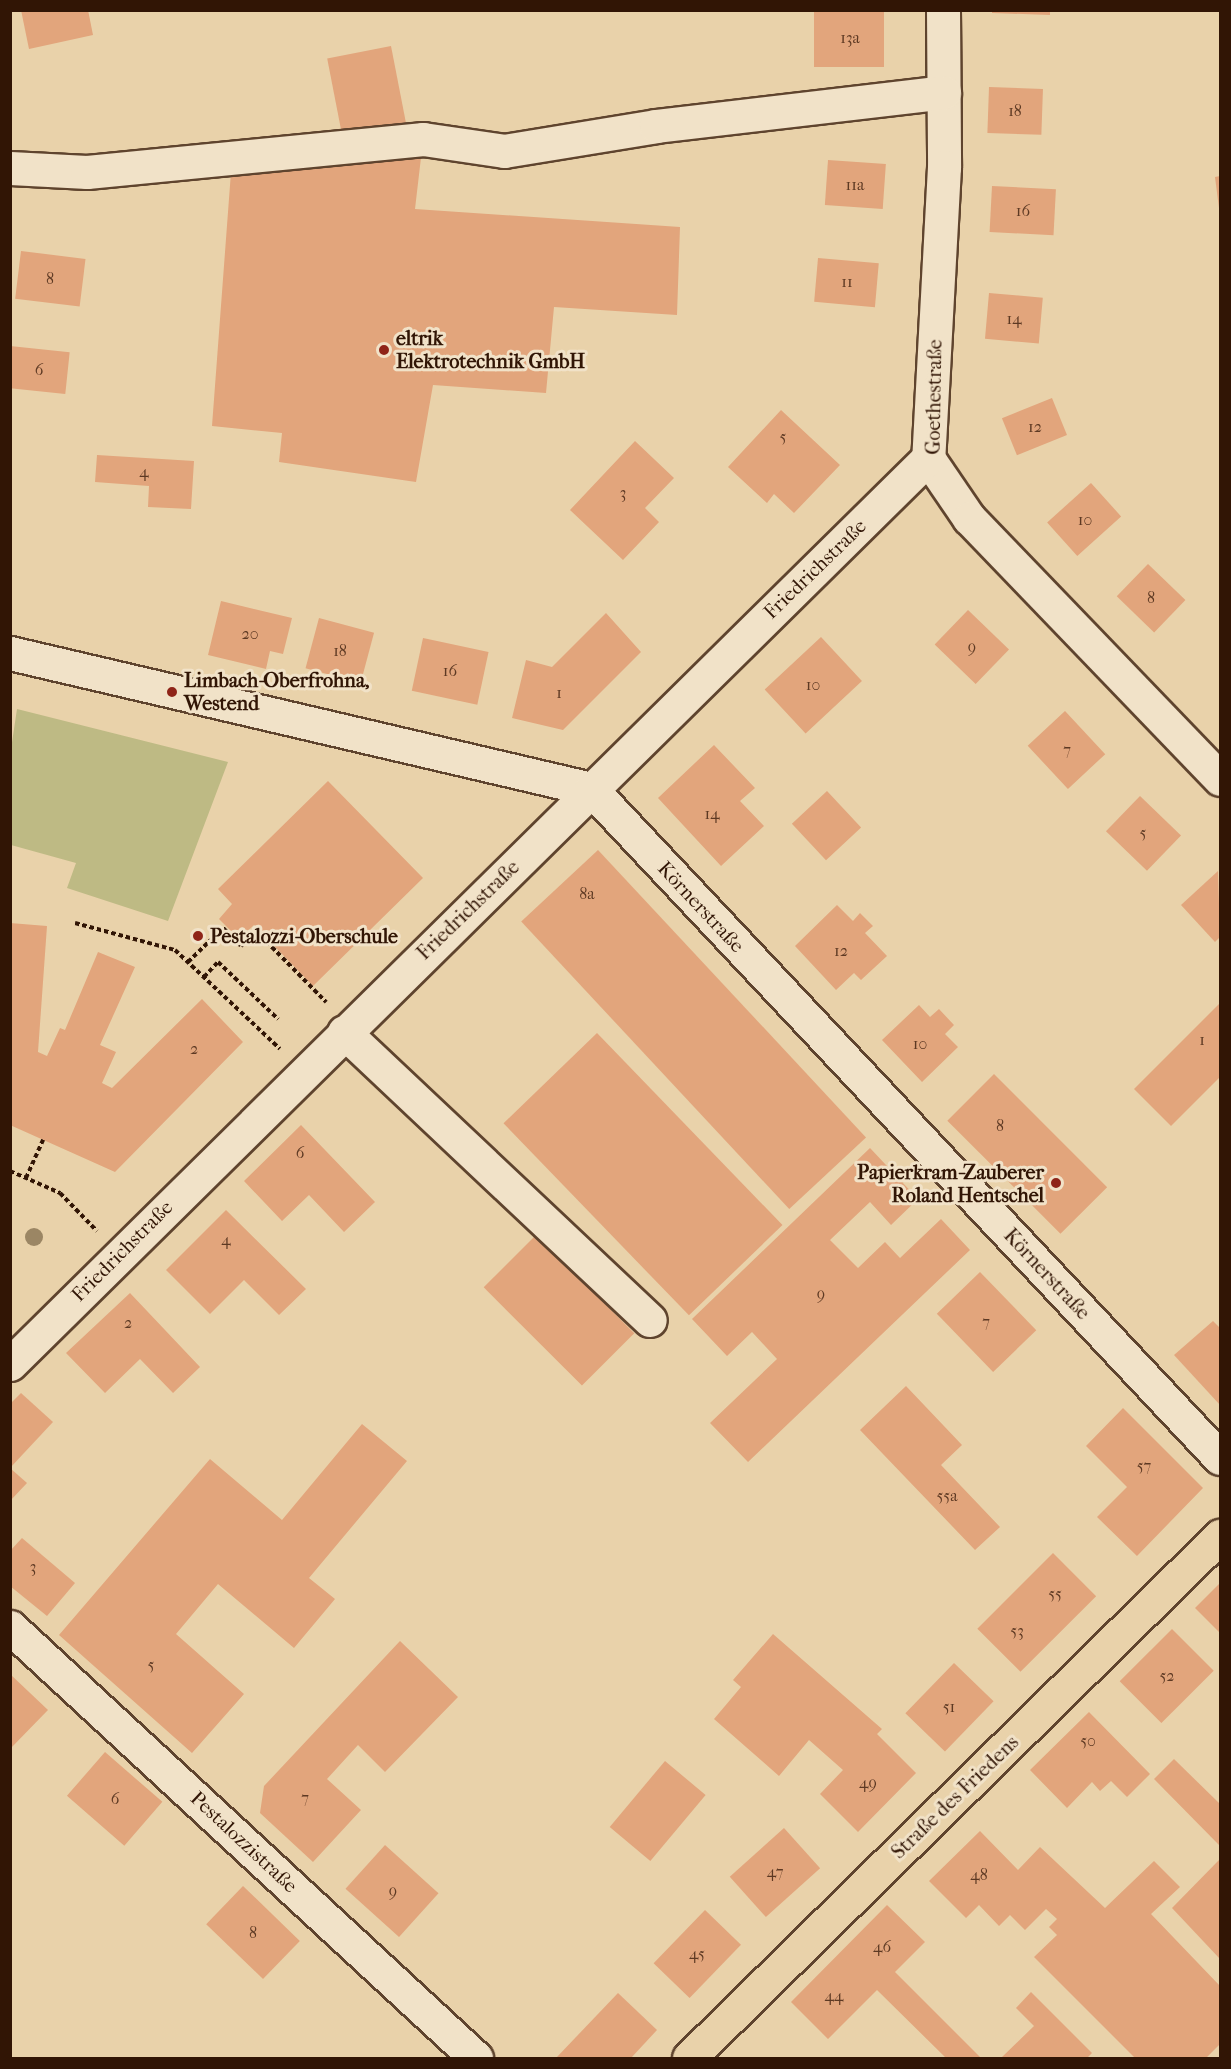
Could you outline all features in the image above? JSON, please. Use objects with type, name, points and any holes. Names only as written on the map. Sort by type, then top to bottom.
[{"type":"main road","name":"Straße des Friedens","points":[[689,2058],[1221,1536]]},
{"type":"street","name":"Goethestraße","points":[[943,10],[944,92],[928,458],[969,518],[1221,779]]},
{"type":"street","points":[[10,168],[87,172],[423,139],[504,151],[656,126],[944,92]]},
{"type":"street","name":"Friedrichstraße","points":[[10,1364],[303,1071],[928,458]]},
{"type":"street","points":[[10,653],[591,789]]},
{"type":"street","name":"Körnerstraße","points":[[591,789],[1221,1458]]},
{"type":"street","points":[[347,1029],[650,1320]]},
{"type":"street","name":"Pestalozzistraße","points":[[10,1627],[476,2058]]},
{"type":"path","points":[[75,923],[175,950],[303,1071]]},
{"type":"path","points":[[188,962],[223,928],[241,946],[255,932],[347,1029]]},
{"type":"path","points":[[246,933],[250,937]]},
{"type":"path","points":[[204,977],[218,962],[278,1019]]},
{"type":"path","points":[[26,1178],[43,1140]]},
{"type":"path","points":[[10,1171],[60,1193],[119,1253]]},
{"type":"shaded area","points":[[17,709],[228,762],[168,921],[67,888],[76,863],[11,845],[11,749]]},
{"type":"building","points":[[21,10],[88,10],[93,35],[29,49]]},
{"type":"building","points":[[814,10],[884,10],[884,67],[814,67]]},
{"type":"building","points":[[992,10],[1050,10],[1050,15],[992,13]]},
{"type":"building","points":[[391,46],[406,123],[342,135],[327,58]]},
{"type":"building","points":[[989,87],[1043,89],[1041,135],[987,133]]},
{"type":"building","name":"eltrik Elektrotechnik GmbH","points":[[422,149],[415,209],[680,227],[677,315],[554,307],[546,393],[433,385],[416,482],[279,462],[282,433],[212,426],[231,172]]},
{"type":"building","points":[[828,160],[886,164],[883,209],[825,205]]},
{"type":"building","points":[[1220,176],[1220,208],[1219,208],[1215,177]]},
{"type":"building","points":[[992,186],[1056,189],[1054,235],[990,232]]},
{"type":"building","points":[[21,251],[86,259],[80,307],[15,299]]},
{"type":"building","points":[[818,258],[879,263],[875,307],[814,302]]},
{"type":"building","points":[[989,293],[1043,298],[1039,344],[985,339]]},
{"type":"building","points":[[10,346],[70,352],[65,394],[10,388]]},
{"type":"building","points":[[1052,398],[1067,435],[1017,455],[1002,418]]},
{"type":"building","points":[[781,410],[840,465],[794,513],[774,494],[767,503],[728,467]]},
{"type":"building","points":[[635,441],[674,478],[645,508],[659,522],[623,560],[570,510]]},
{"type":"building","points":[[97,455],[194,461],[191,509],[148,507],[149,486],[95,482]]},
{"type":"building","points":[[1091,483],[1121,516],[1077,556],[1047,522]]},
{"type":"building","points":[[1148,564],[1185,600],[1154,632],[1117,596]]},
{"type":"building","points":[[221,601],[292,618],[283,654],[270,651],[266,669],[208,655]]},
{"type":"building","points":[[968,610],[1009,650],[976,684],[935,645]]},
{"type":"building","points":[[606,613],[641,652],[563,730],[512,718],[526,660],[552,667]]},
{"type":"building","points":[[319,618],[374,633],[361,683],[306,668]]},
{"type":"building","points":[[821,637],[862,681],[806,733],[765,690]]},
{"type":"building","points":[[423,638],[489,652],[477,705],[412,691]]},
{"type":"building","points":[[1065,711],[1105,754],[1068,789],[1028,746]]},
{"type":"building","points":[[714,745],[755,788],[740,801],[764,826],[721,866],[658,798]]},
{"type":"building","points":[[328,781],[423,878],[313,986],[254,925],[239,939],[219,919],[232,904],[218,889]]},
{"type":"building","points":[[827,791],[861,828],[826,860],[792,824]]},
{"type":"building","points":[[1140,796],[1181,836],[1147,871],[1106,831]]},
{"type":"building","points":[[598,850],[866,1137],[789,1209],[521,922]]},
{"type":"building","points":[[1218,871],[1220,937],[1215,942],[1181,905]]},
{"type":"building","points":[[837,905],[853,921],[860,913],[873,926],[865,933],[887,956],[861,980],[854,973],[836,990],[795,946]]},
{"type":"building","points":[[10,923],[47,926],[38,1052],[47,1056],[60,1028],[65,1030],[98,952],[135,967],[100,1045],[116,1052],[102,1083],[112,1088],[202,999],[243,1042],[115,1172],[10,1125]]},
{"type":"building","points":[[1220,1003],[1220,1077],[1171,1126],[1134,1089]]},
{"type":"building","points":[[919,1005],[930,1017],[939,1009],[954,1025],[945,1034],[958,1047],[922,1082],[882,1040]]},
{"type":"building","points":[[597,1033],[782,1225],[689,1315],[503,1123]]},
{"type":"building","points":[[994,1074],[1107,1187],[1060,1234],[947,1121]]},
{"type":"building","points":[[301,1125],[375,1202],[344,1232],[309,1195],[282,1221],[244,1181]]},
{"type":"building","points":[[870,1148],[918,1199],[891,1225],[870,1202],[830,1240],[858,1268],[885,1242],[900,1258],[941,1219],[970,1250],[748,1462],[710,1423],[777,1359],[752,1332],[727,1356],[692,1319]]},
{"type":"building","points":[[226,1210],[306,1289],[279,1315],[244,1280],[210,1314],[166,1270]]},
{"type":"building","points":[[536,1235],[634,1333],[582,1386],[484,1287]]},
{"type":"building","points":[[980,1272],[1036,1330],[993,1372],[937,1314]]},
{"type":"building","points":[[130,1293],[200,1367],[173,1393],[140,1359],[105,1393],[66,1353]]},
{"type":"building","points":[[1213,1321],[1220,1328],[1220,1405],[1174,1355]]},
{"type":"building","points":[[906,1386],[962,1445],[941,1465],[1000,1527],[975,1550],[860,1430]]},
{"type":"building","points":[[21,1393],[53,1422],[10,1468],[10,1404]]},
{"type":"building","points":[[1123,1408],[1203,1488],[1137,1556],[1097,1517],[1127,1487],[1086,1446]]},
{"type":"building","points":[[362,1424],[407,1461],[309,1578],[335,1599],[294,1648],[218,1584],[176,1634],[244,1694],[192,1753],[59,1635],[210,1459],[282,1520]]},
{"type":"building","points":[[10,1468],[27,1483],[10,1501]]},
{"type":"building","points":[[22,1538],[75,1583],[47,1616],[10,1586],[10,1551]]},
{"type":"building","points":[[1053,1553],[1096,1596],[1020,1672],[977,1629]]},
{"type":"building","points":[[1220,1583],[1220,1633],[1195,1608]]},
{"type":"building","points":[[1172,1629],[1214,1671],[1161,1723],[1120,1681]]},
{"type":"building","points":[[773,1634],[882,1729],[877,1734],[916,1773],[858,1832],[820,1794],[843,1770],[809,1740],[779,1776],[714,1719],[741,1687],[733,1680]]},
{"type":"building","points":[[400,1641],[458,1697],[385,1772],[358,1745],[327,1779],[361,1810],[313,1862],[260,1813],[264,1786]]},
{"type":"building","points":[[954,1663],[994,1701],[945,1752],[905,1713]]},
{"type":"building","points":[[10,1674],[48,1710],[10,1749]]},
{"type":"building","points":[[1089,1712],[1150,1774],[1127,1797],[1111,1781],[1100,1791],[1092,1782],[1067,1808],[1030,1770]]},
{"type":"building","points":[[105,1752],[162,1802],[124,1846],[67,1796]]},
{"type":"building","points":[[1174,1759],[1220,1804],[1220,1846],[1154,1779]]},
{"type":"building","points":[[665,1761],[706,1795],[650,1861],[610,1827]]},
{"type":"building","points":[[784,1828],[820,1868],[766,1917],[730,1877]]},
{"type":"building","points":[[980,1831],[1018,1870],[1040,1847],[1105,1908],[1154,1861],[1180,1887],[1151,1914],[1220,1986],[1220,2044],[1206,2058],[1135,2058],[1034,1957],[1057,1935],[1049,1927],[1057,1919],[1046,1909],[1025,1930],[1010,1915],[999,1926],[979,1905],[966,1918],[929,1881]]},
{"type":"building","points":[[385,1845],[439,1893],[399,1937],[346,1889]]},
{"type":"building","points":[[1220,1859],[1220,1959],[1172,1908]]},
{"type":"building","points":[[243,1886],[300,1941],[263,1979],[206,1924]]},
{"type":"building","points":[[887,1905],[925,1942],[895,1972],[981,2058],[946,2058],[877,1990],[828,2039],[791,2002]]},
{"type":"building","points":[[705,1910],[741,1945],[690,1998],[654,1963]]},
{"type":"building","points":[[1031,1992],[1092,2053],[1087,2058],[1001,2058],[1034,2026],[1016,2008]]},
{"type":"building","points":[[618,1993],[657,2030],[631,2058],[556,2058]]},
{"type":"place","name":"eltrik Elektrotechnik GmbH","points":[[384,350]]},
{"type":"place","name":"Limbach-Oberfrohna, Westend","points":[[172,692]]},
{"type":"place","name":"Pestalozzi-Oberschule","points":[[198,936]]},
{"type":"place","name":"Papierkram-Zauberer Roland Hentschel","points":[[1056,1183]]}]
